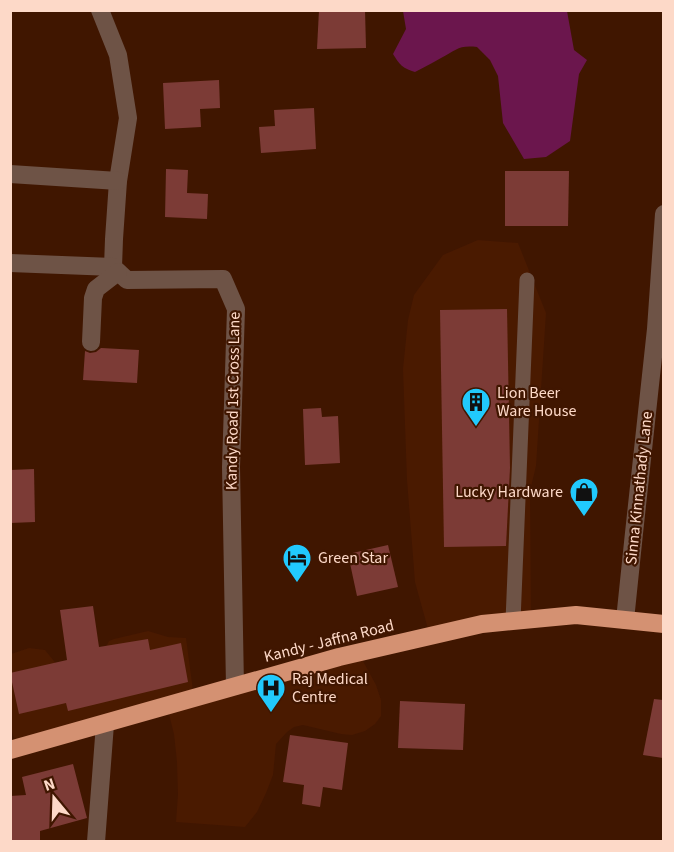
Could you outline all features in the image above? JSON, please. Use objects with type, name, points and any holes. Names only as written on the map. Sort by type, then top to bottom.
[{"type":"highway","name":"Kandy - Jaffna Road","points":[[10,750],[355,653],[482,624],[576,615],[663,624]]},
{"type":"street","points":[[91,342],[93,298],[96,289],[116,269],[114,239],[118,181],[128,118],[118,55],[100,10]]},
{"type":"street","points":[[10,174],[118,181]]},
{"type":"street","name":"Sinna Kinnathady Lane","points":[[625,620],[657,329],[663,214]]},
{"type":"street","points":[[10,263],[116,269]]},
{"type":"street","name":"Kandy Road 1st Cross Lane","points":[[116,269],[127,280],[223,279],[236,309],[231,467],[236,686]]},
{"type":"street","points":[[96,842],[105,724]]},
{"type":"lane","points":[[513,621],[526,279]]},
{"type":"shaded area","points":[[403,11],[567,11],[574,50],[587,60],[579,74],[570,141],[546,157],[524,159],[503,123],[498,76],[490,60],[477,47],[458,49],[415,72],[402,66],[393,54],[406,29]]},
{"type":"shaded area","points":[[478,240],[518,243],[546,313],[536,466],[530,491],[531,619],[428,629],[415,582],[407,480],[403,369],[408,320],[414,295],[443,255]]},
{"type":"shaded area","points":[[148,631],[168,637],[186,638],[194,698],[358,652],[376,685],[381,700],[381,716],[365,731],[352,735],[303,725],[287,732],[276,744],[273,775],[266,793],[257,812],[245,827],[176,822],[177,762],[174,734],[167,706],[18,748],[11,730],[11,654],[29,648],[45,650],[58,666],[106,647],[109,641],[114,639]]},
{"type":"building","points":[[319,10],[365,10],[366,48],[317,49]]},
{"type":"building","points":[[219,80],[220,108],[200,109],[201,127],[165,129],[163,83]]},
{"type":"building","points":[[314,108],[316,149],[261,153],[259,127],[275,126],[274,110]]},
{"type":"building","points":[[166,169],[188,170],[187,193],[208,194],[207,219],[165,217]]},
{"type":"building","points":[[505,171],[569,171],[568,226],[505,226]]},
{"type":"building","name":"Lion Beer Ware House","points":[[507,309],[510,468],[506,546],[444,547],[440,310]]},
{"type":"building","points":[[101,348],[139,350],[137,383],[83,380],[85,351],[96,352]]},
{"type":"building","points":[[321,408],[322,417],[338,416],[340,463],[305,465],[303,409]]},
{"type":"building","points":[[34,469],[35,522],[10,523],[10,470]]},
{"type":"building","points":[[388,545],[398,587],[357,596],[348,554]]},
{"type":"building","points":[[93,606],[99,647],[148,639],[150,650],[181,643],[188,682],[68,711],[66,703],[19,714],[10,673],[67,660],[60,610]]},
{"type":"building","points":[[654,699],[663,700],[663,758],[643,755]]},
{"type":"building","points":[[400,701],[465,704],[463,750],[398,748]]},
{"type":"building","points":[[290,735],[348,743],[342,790],[323,787],[320,807],[302,804],[304,785],[283,782]]},
{"type":"building","points":[[73,764],[87,818],[40,831],[40,842],[10,842],[10,796],[26,795],[22,777]]},
{"type":"place","name":"Lion Beer Ware House","points":[[476,428]]},
{"type":"place","name":"Lucky Hardware","points":[[584,518]]},
{"type":"place","name":"Green Star","points":[[297,584]]},
{"type":"place","name":"Raj Medical Centre","points":[[271,714]]}]
